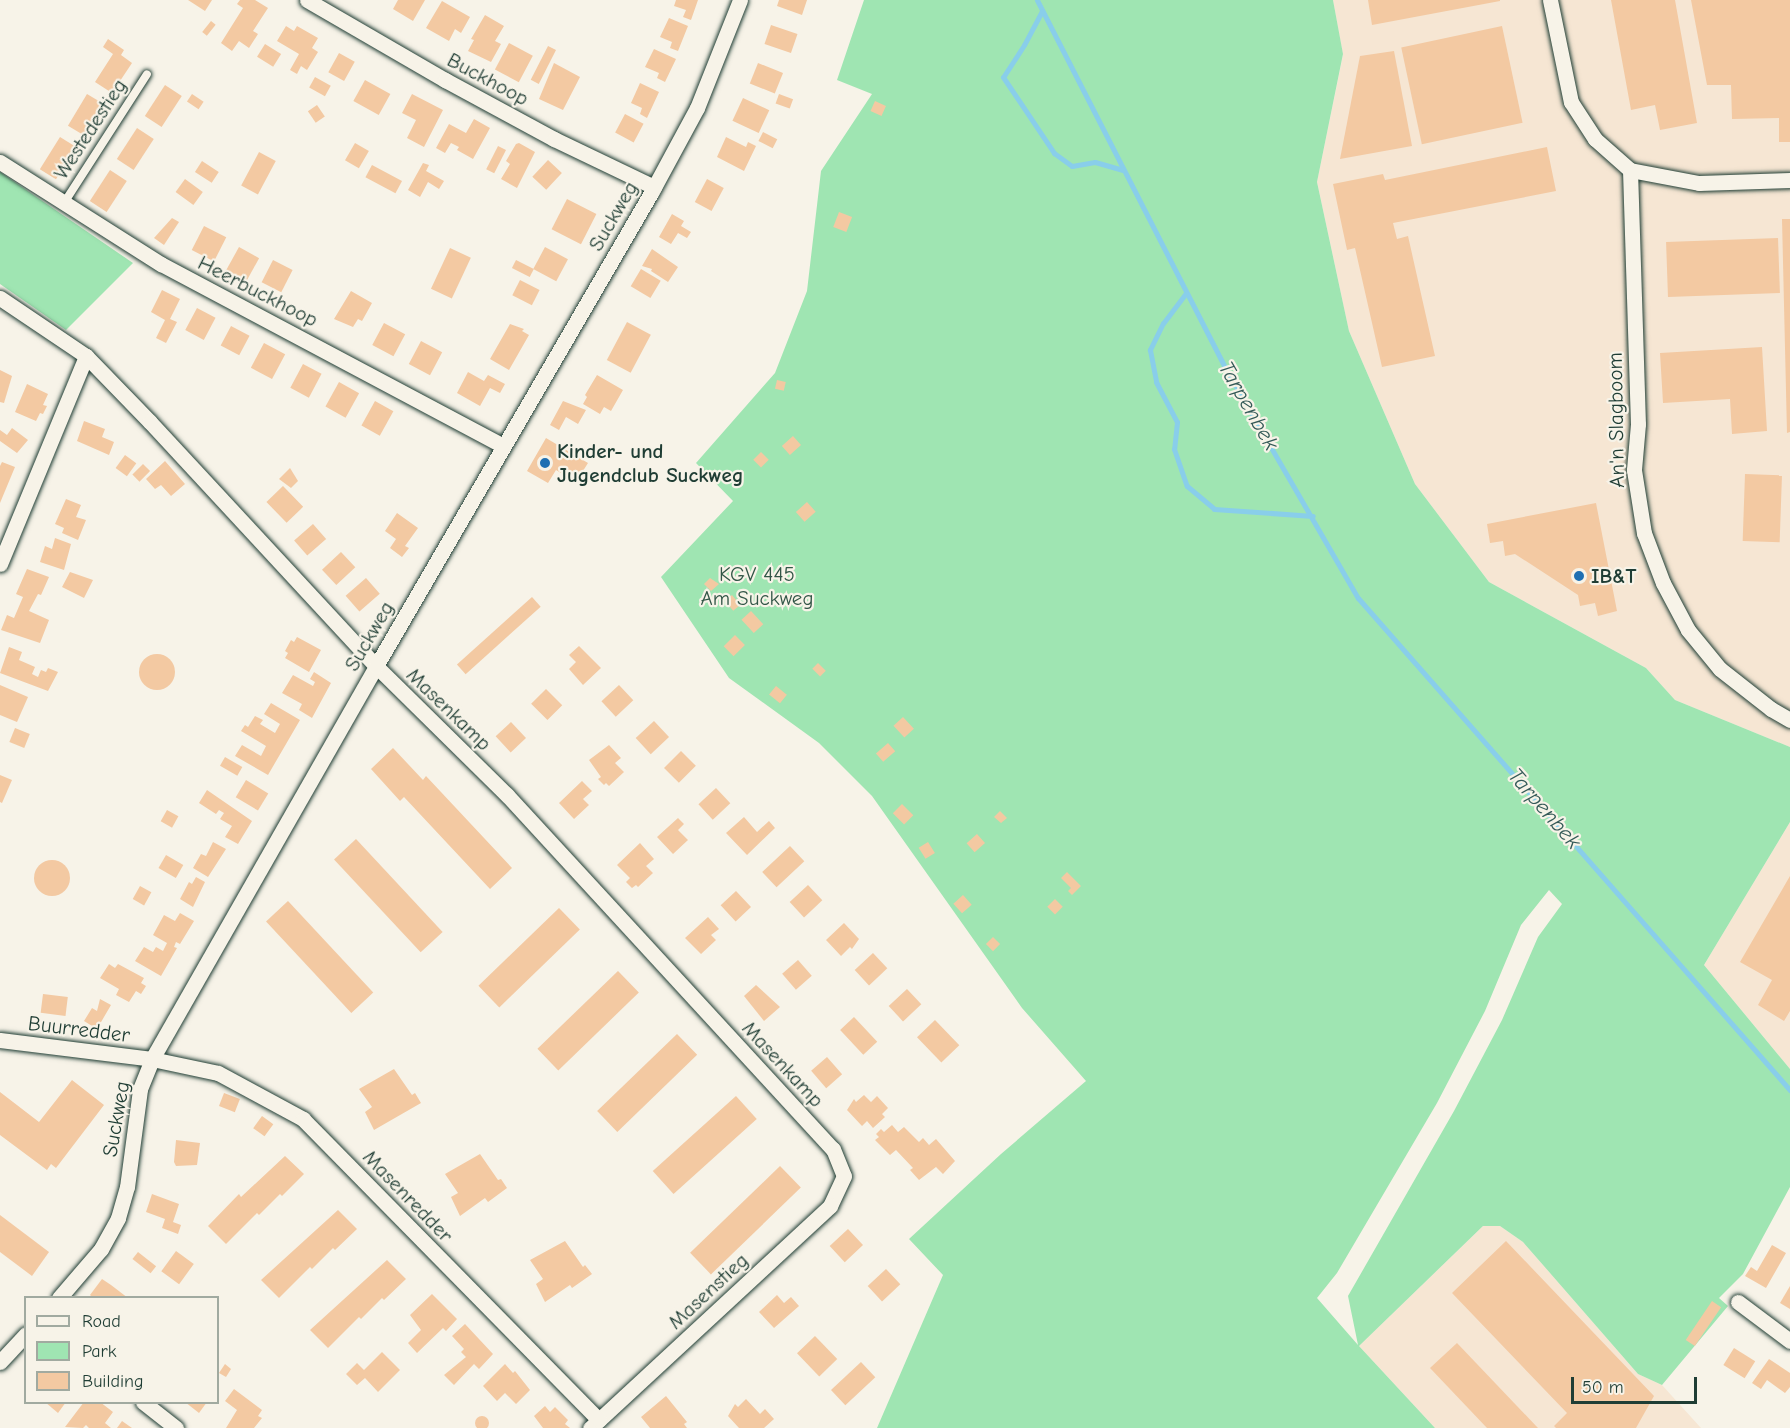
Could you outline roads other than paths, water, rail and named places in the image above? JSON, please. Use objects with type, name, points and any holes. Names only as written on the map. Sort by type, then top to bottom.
[{"type":"street","name":"Buckhoop","points":[[307,0],[445,80],[654,188]]},
{"type":"street","name":"Suckweg","points":[[61,1296],[101,1249],[118,1218],[127,1187],[140,1089],[152,1059],[376,666],[654,188],[697,108],[740,0]]},
{"type":"street","points":[[1550,0],[1571,102],[1595,139],[1629,170],[1699,183],[1790,180]]},
{"type":"street","name":"Heerbuckhoop","points":[[0,162],[161,264],[503,446]]},
{"type":"street","name":"An'n Slagboom","points":[[1629,170],[1638,424],[1634,470],[1644,533],[1663,583],[1695,638],[1720,669],[1771,709],[1790,720]]},
{"type":"street","name":"Masenkamp","points":[[0,297],[86,356],[150,422],[376,666],[507,795],[832,1149],[844,1176]]},
{"type":"street","points":[[0,564],[86,356]]},
{"type":"street","name":"Buurredder","points":[[0,1040],[152,1059]]},
{"type":"street","name":"Masenredder","points":[[152,1059],[218,1073],[303,1119],[594,1424]]},
{"type":"street","name":"Masenstieg","points":[[594,1424],[830,1206],[844,1176]]},
{"type":"street","points":[[1738,1302],[1790,1341]]},
{"type":"street","points":[[0,1362],[24,1336]]},
{"type":"street","points":[[146,1404],[176,1428]]},
{"type":"lane","name":"Westedestieg","points":[[63,204],[147,74]]},
{"type":"waterway","name":"Tarpenbek","points":[[1037,0],[1228,373],[1358,598],[1790,1090]]},
{"type":"waterway","name":"Tarpenbek","points":[[1042,11],[1024,45],[1003,77],[1054,153],[1072,166],[1095,162],[1123,170]]},
{"type":"waterway","name":"Tarpenbek","points":[[1186,293],[1163,323],[1150,350],[1156,382],[1177,422],[1174,449],[1187,486],[1214,509],[1313,516]]},
{"type":"place","name":"Kinder- und Jugendclub Suckweg","points":[[545,463]]},
{"type":"place","name":"IB&T","points":[[1579,576]]},
{"type":"park label","name":"KGV 445 Am Suckweg","points":[[757,586]]}]
